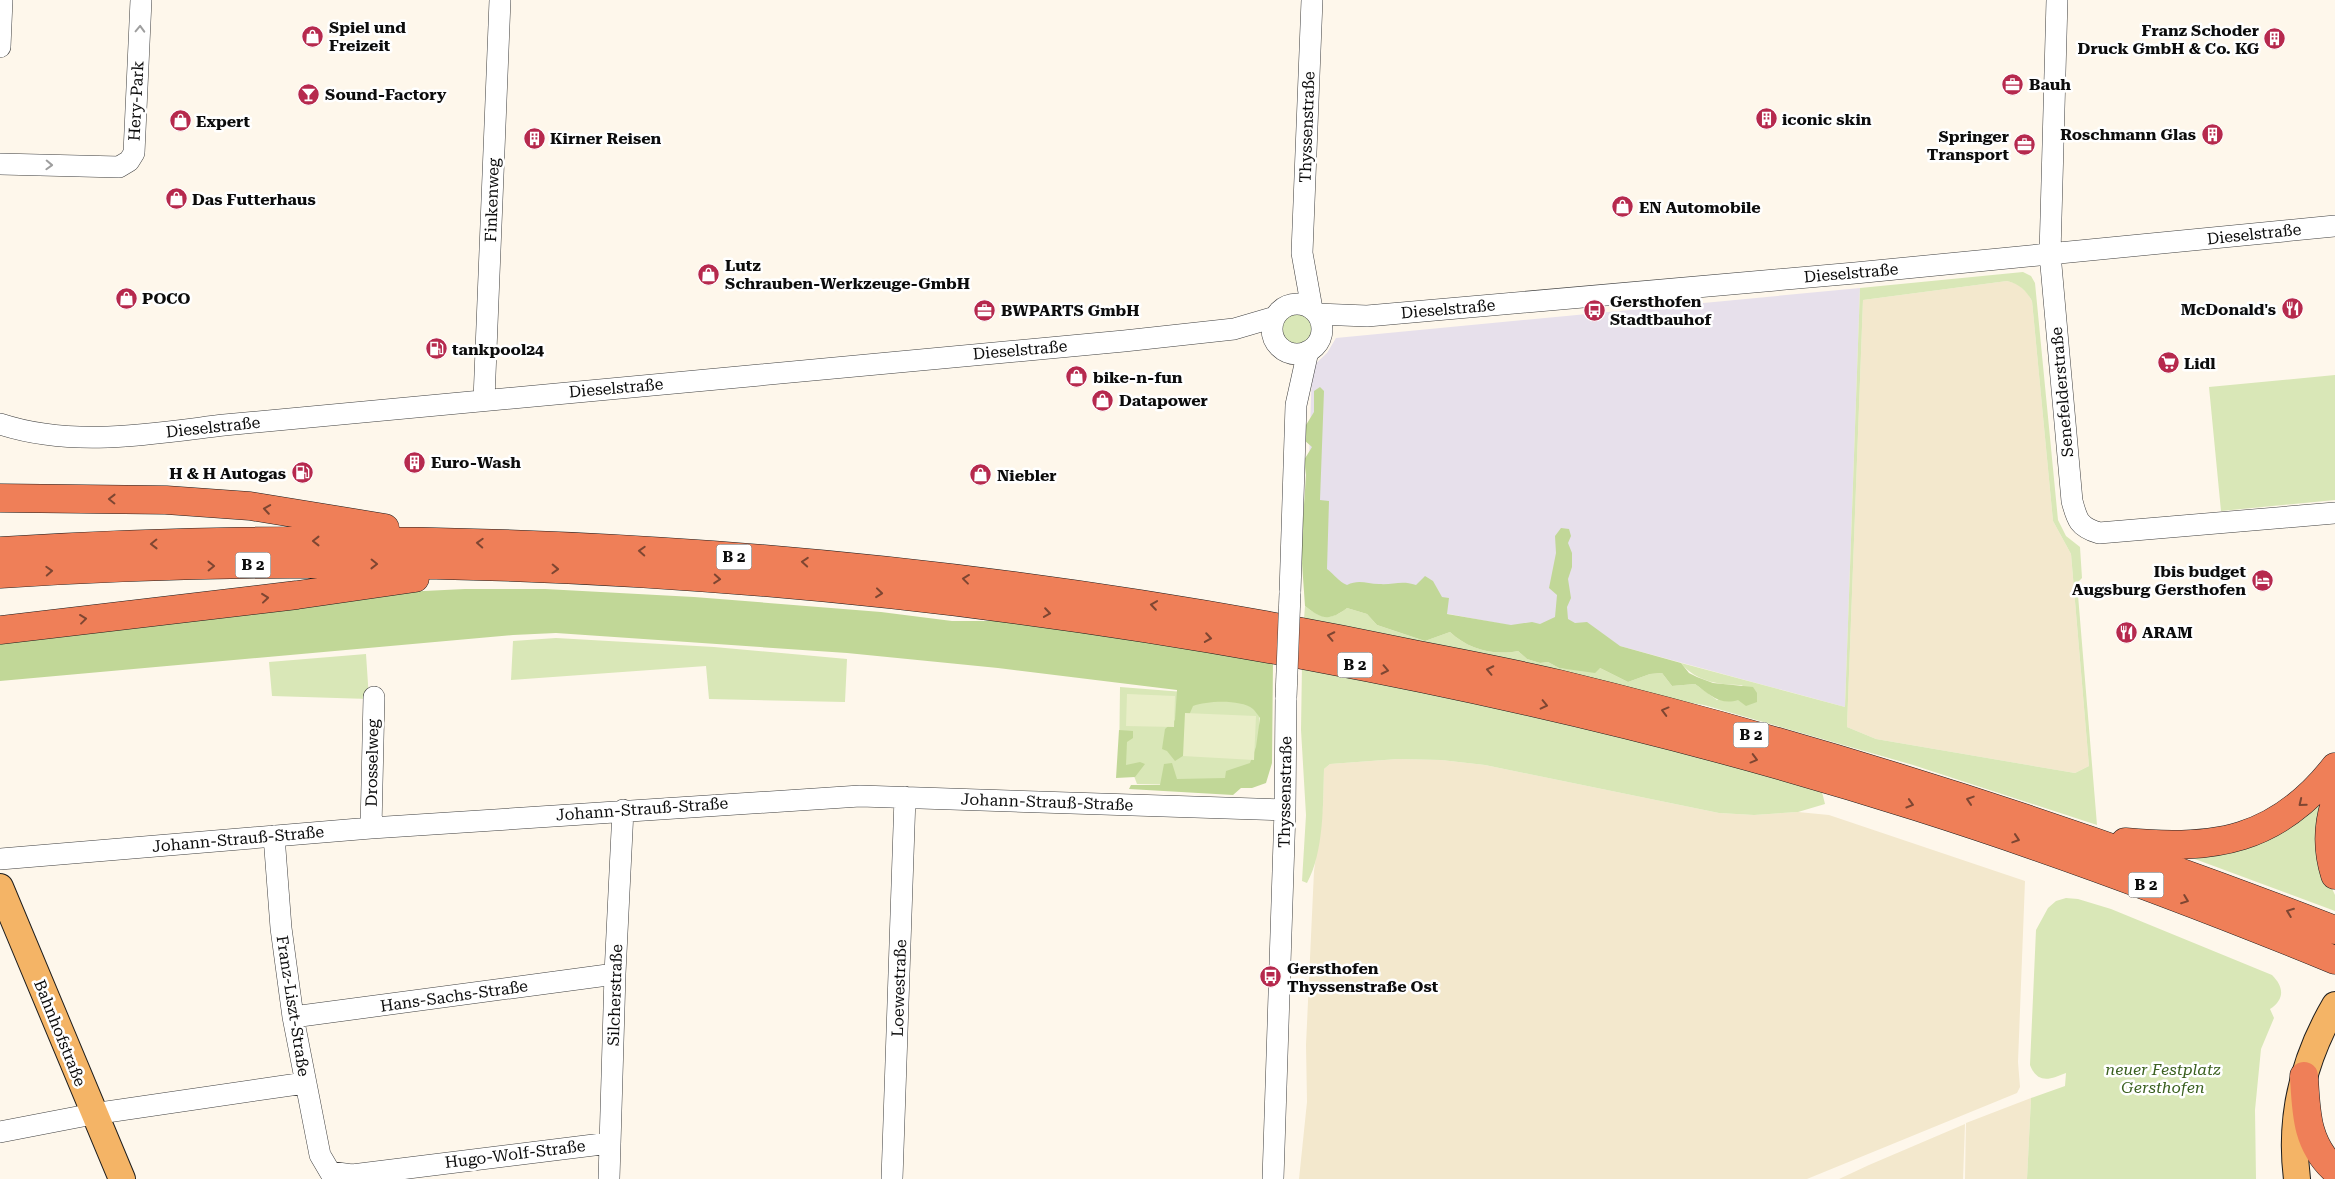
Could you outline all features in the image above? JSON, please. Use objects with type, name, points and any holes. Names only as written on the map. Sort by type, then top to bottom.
[{"type":"highway","points":[[0,498],[166,500],[250,506],[366,524],[453,542]]},
{"type":"highway","name":"B 2","points":[[0,551],[229,542],[453,542],[613,549],[858,567],[1172,607],[1297,629],[1553,683],[1637,704],[1875,770],[2082,837],[2335,930]]},
{"type":"highway","name":"B 2","points":[[0,574],[87,569],[302,564],[506,567],[785,584],[999,606],[1226,641],[1452,684],[1641,729],[1786,767],[1917,806],[2106,870],[2327,957]]},
{"type":"highway","points":[[0,630],[297,595],[506,567]]},
{"type":"highway","points":[[2082,837],[2177,846],[2231,840],[2268,825],[2294,809],[2314,793],[2335,768]]},
{"type":"highway","points":[[2335,803],[2331,815],[2328,849],[2335,875]]},
{"type":"highway","points":[[2304,1076],[2306,1115],[2309,1131],[2320,1154],[2335,1170]]},
{"type":"main road","name":"Bahnhofstraße","points":[[0,887],[93,1114],[122,1179]]},
{"type":"main road","points":[[2297,1179],[2294,1132],[2304,1076],[2324,1024],[2335,1004]]},
{"type":"street","points":[[0,47],[2,0]]},
{"type":"street","name":"Hery-Park","points":[[0,164],[119,167],[129,161],[134,153],[141,0]]},
{"type":"street","name":"Finkenweg","points":[[484,400],[500,0]]},
{"type":"street","name":"Thyssenstraße","points":[[1312,0],[1302,253],[1314,312]]},
{"type":"street","name":"Senefelderstraße","points":[[2057,0],[2050,254],[2072,501],[2078,521],[2089,530],[2099,533],[2335,513]]},
{"type":"street","name":"Dieselstraße","points":[[0,424],[41,436],[129,436],[224,425],[1234,329],[1301,304],[1314,312],[1367,316],[2335,226]]},
{"type":"street","name":"Thyssenstraße","points":[[1282,311],[1302,253]]},
{"type":"street","points":[[1280,345],[1272,329],[1282,311]]},
{"type":"street","points":[[1314,312],[1321,325],[1314,344]]},
{"type":"street","name":"Dieselstraße","points":[[1234,329],[1280,345],[1296,353],[1367,316]]},
{"type":"street","name":"Thyssenstraße","points":[[1273,1179],[1296,405],[1314,344]]},
{"type":"street","name":"Thyssenstraße","points":[[1280,345],[1296,405]]},
{"type":"street","name":"Drosselweg","points":[[371,828],[374,697]]},
{"type":"street","name":"Johann-Strauß-Straße","points":[[0,859],[371,828],[852,796],[1285,810]]},
{"type":"street","name":"Loewestraße","points":[[892,1179],[905,797]]},
{"type":"street","name":"Silcherstraße","points":[[609,1179],[615,974],[624,810]]},
{"type":"street","name":"Franz-Liszt-Straße","points":[[274,836],[281,928],[293,1017],[321,1159],[330,1172]]},
{"type":"street","name":"Hans-Sachs-Straße","points":[[293,1017],[615,974]]},
{"type":"street","points":[[0,1132],[93,1114],[305,1083]]},
{"type":"street","name":"Hugo-Wolf-Straße","points":[[330,1172],[352,1175],[610,1143]]},
{"type":"shaded area","points":[[2007,281],[2018,284],[2032,301],[2053,521],[2071,554],[2089,766],[2075,773],[1876,739],[1847,727],[1863,300]]},
{"type":"shaded area","points":[[1860,288],[1845,707],[1620,646],[1305,587],[1312,367],[1327,353],[1336,338]]},
{"type":"shaded area","points":[[1398,759],[1441,760],[1485,765],[1719,813],[1754,815],[1798,812],[1829,815],[2025,881],[2018,1062],[2020,1087],[2017,1093],[1807,1179],[1299,1179],[1307,1102],[1306,1045],[1314,871],[1323,806],[1324,769],[1330,764]]},
{"type":"shaded area","points":[[2031,1098],[2027,1179],[1965,1179],[1966,1123]]},
{"type":"shaded area","points":[[1965,1124],[1963,1179],[1839,1179],[1869,1165]]},
{"type":"green space","points":[[2023,272],[2031,276],[2035,283],[2058,520],[2066,536],[2080,547],[2082,578],[2077,583],[2097,825],[1913,765],[1704,705],[1648,696],[1434,645],[1304,619],[1305,606],[1316,614],[1326,617],[1336,615],[1347,608],[1367,614],[1377,625],[1425,641],[1450,632],[1465,643],[1481,650],[1499,653],[1518,651],[1527,659],[1540,663],[1548,662],[1559,668],[1582,670],[1600,668],[1628,682],[1650,674],[1662,673],[1672,686],[1695,684],[1717,700],[1743,685],[1709,681],[1694,674],[1681,663],[1845,707],[1860,288]],"holes":[[[2007,281],[2022,288],[2032,301],[2053,521],[2071,554],[2089,766],[2075,773],[1876,739],[1847,727],[1863,300]]]},
{"type":"green space","points":[[1297,314],[1308,318],[1312,329],[1308,340],[1297,344],[1286,340],[1282,329],[1286,318]]},
{"type":"green space","points":[[2335,375],[2335,500],[2221,511],[2209,387]]},
{"type":"green space","points":[[1320,387],[1324,391],[1320,500],[1329,501],[1327,569],[1341,582],[1347,585],[1359,582],[1416,585],[1425,576],[1433,581],[1442,597],[1449,598],[1447,614],[1511,625],[1532,622],[1540,624],[1555,617],[1557,595],[1549,588],[1556,553],[1555,536],[1561,528],[1569,529],[1571,536],[1568,543],[1572,553],[1572,567],[1568,579],[1571,598],[1567,607],[1568,619],[1575,623],[1587,622],[1620,646],[1681,663],[1689,673],[1713,683],[1753,687],[1757,693],[1757,702],[1746,706],[1738,700],[1720,700],[1695,684],[1672,686],[1662,673],[1650,674],[1628,682],[1600,668],[1595,673],[1559,668],[1548,662],[1540,663],[1527,659],[1518,651],[1499,653],[1481,650],[1465,643],[1450,632],[1425,641],[1377,625],[1367,614],[1347,608],[1331,617],[1321,616],[1311,611],[1305,606],[1301,549],[1306,475],[1304,460],[1312,447],[1304,440],[1306,425],[1314,412],[1314,391]]},
{"type":"green space","points":[[465,589],[545,589],[694,597],[881,612],[952,621],[1010,621],[1273,660],[1272,763],[1266,783],[1252,788],[1241,788],[1233,795],[1129,789],[1131,785],[1160,785],[1164,764],[1172,763],[1177,779],[1225,778],[1226,771],[1250,763],[1256,747],[1260,718],[1253,709],[1232,702],[1215,702],[1193,706],[1187,720],[1186,754],[1175,761],[1167,751],[1162,749],[1165,729],[1175,720],[1177,690],[998,668],[847,653],[556,633],[513,635],[0,681],[0,638],[403,592]]},
{"type":"green space","points":[[556,638],[714,647],[847,659],[845,702],[709,699],[706,666],[511,680],[513,641]]},
{"type":"green space","points":[[366,654],[369,699],[272,696],[269,662]]},
{"type":"green space","points":[[1302,665],[1468,698],[1821,788],[1825,804],[1798,812],[1754,815],[1719,813],[1485,765],[1441,760],[1398,759],[1330,764],[1324,769],[1320,843],[1313,871],[1307,883],[1302,881],[1306,815],[1301,730]]},
{"type":"green space","points":[[1120,687],[1260,698],[1258,774],[1228,786],[1137,784],[1134,776],[1119,767]]},
{"type":"green space","points":[[1127,694],[1175,696],[1174,727],[1126,726]]},
{"type":"green space","points":[[1185,713],[1256,716],[1254,760],[1183,756]]},
{"type":"green space","points":[[1119,730],[1133,731],[1133,738],[1127,742],[1126,765],[1140,762],[1145,764],[1135,777],[1116,778]]},
{"type":"green space","points":[[2316,801],[2327,805],[2327,878],[2335,895],[2335,911],[2184,855]]},
{"type":"green space","name":"neuer Festplatz Gersthofen","points":[[2066,898],[2078,899],[2111,909],[2272,975],[2276,979],[2281,988],[2281,993],[2278,1001],[2270,1009],[2274,1018],[2261,1049],[2255,1110],[2256,1179],[2027,1179],[2031,1098],[2065,1086],[2066,1073],[2045,1079],[2037,1076],[2030,1065],[2036,930],[2048,908],[2056,901]]},
{"type":"place","name":"Spiel und Freizeit","points":[[313,36]]},
{"type":"place","name":"Franz Schoder Druck GmbH & Co. KG","points":[[2275,39]]},
{"type":"place","name":"Bauh","points":[[2013,84]]},
{"type":"place","name":"Sound-Factory","points":[[309,94]]},
{"type":"place","name":"iconic skin","points":[[1766,119]]},
{"type":"place","name":"Expert","points":[[180,121]]},
{"type":"place","name":"Roschmann Glas","points":[[2212,134]]},
{"type":"place","name":"Kirner Reisen","points":[[534,138]]},
{"type":"place","name":"Springer Transport","points":[[2025,145]]},
{"type":"place","name":"Das Futterhaus","points":[[176,199]]},
{"type":"place","name":"EN Automobile","points":[[1623,207]]},
{"type":"place","name":"Lutz Schrauben-Werkzeuge-GmbH","points":[[709,274]]},
{"type":"place","name":"POCO","points":[[126,298]]},
{"type":"place","name":"McDonald's","points":[[2292,309]]},
{"type":"place","name":"BWPARTS GmbH","points":[[985,310]]},
{"type":"place","name":"Gersthofen Stadtbauhof","points":[[1594,310]]},
{"type":"place","name":"tankpool24","points":[[436,349]]},
{"type":"place","name":"Lidl","points":[[2168,363]]},
{"type":"place","name":"bike-n-fun","points":[[1077,377]]},
{"type":"place","name":"Datapower","points":[[1103,400]]},
{"type":"place","name":"Euro-Wash","points":[[415,462]]},
{"type":"place","name":"H & H Autogas","points":[[302,473]]},
{"type":"place","name":"Niebler","points":[[981,475]]},
{"type":"place","name":"Ibis budget Augsburg Gersthofen","points":[[2262,580]]},
{"type":"place","name":"ARAM","points":[[2126,632]]},
{"type":"place","name":"Gersthofen Thyssenstraße Ost","points":[[1271,977]]}]
